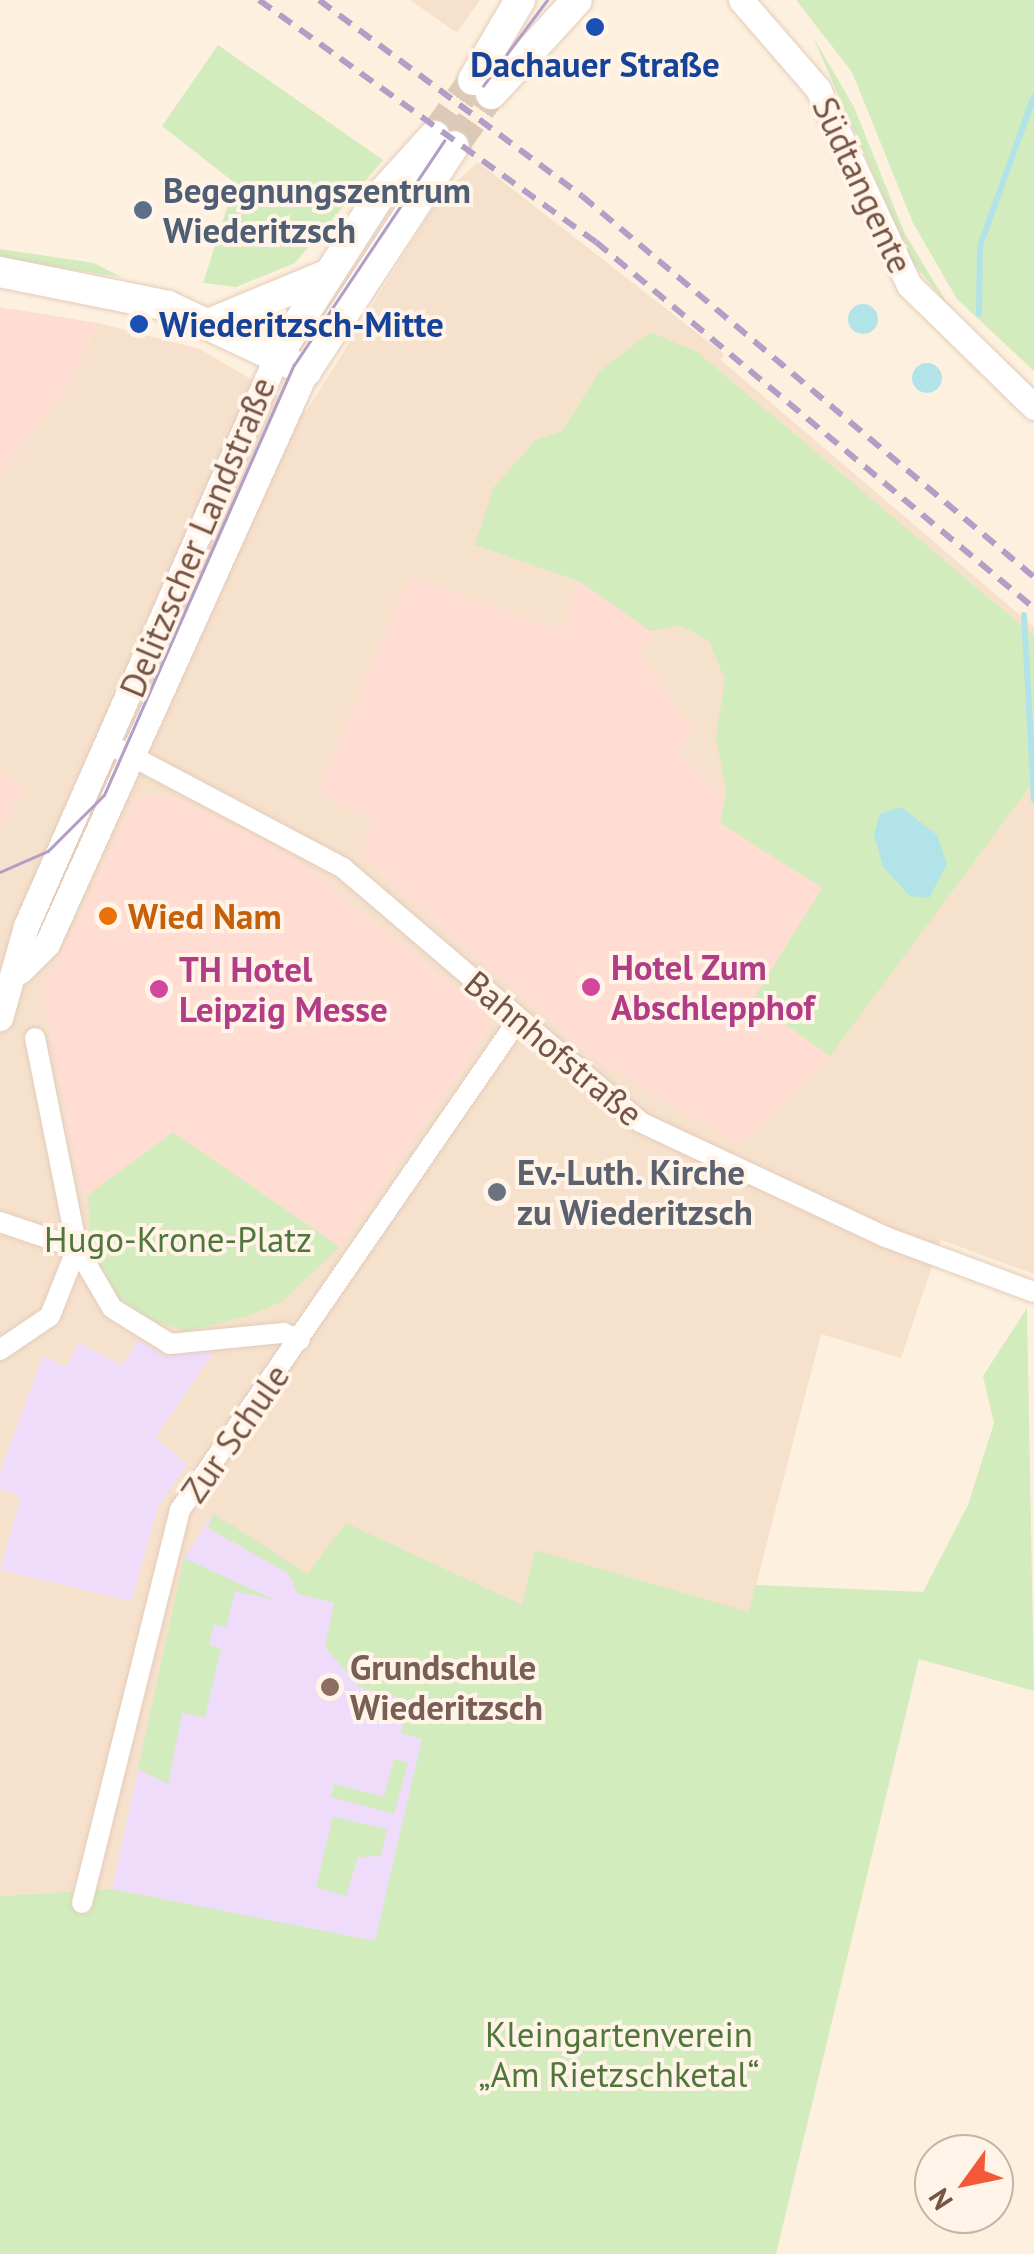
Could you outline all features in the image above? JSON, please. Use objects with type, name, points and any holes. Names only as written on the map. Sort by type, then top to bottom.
[{"type":"main road","points":[[520,0],[482,87],[577,0]]},
{"type":"main road","name":"Delitzscher Landstraße","points":[[277,356],[324,276],[444,141],[306,372]]},
{"type":"main road","points":[[0,272],[213,322],[306,372]]},
{"type":"main road","points":[[213,322],[324,276]]},
{"type":"street","name":"Südtangente","points":[[741,0],[800,60],[896,262],[965,346],[1034,407]]},
{"type":"street","name":"Delitzscher Landstraße","points":[[0,1018],[10,965],[26,926],[277,356]]},
{"type":"street","name":"Delitzscher Landstraße","points":[[10,965],[47,944],[136,757],[306,372]]},
{"type":"street","name":"Bahnhofstraße","points":[[108,744],[344,868],[596,1090],[685,1146],[1034,1292]]},
{"type":"street","name":"Zur Schule","points":[[82,1903],[170,1533],[518,1020]]},
{"type":"street","points":[[35,1038],[77,1248],[102,1297],[134,1328],[170,1344],[283,1333],[300,1340]]},
{"type":"street","points":[[0,1222],[77,1248]]},
{"type":"street","points":[[0,1350],[50,1316],[77,1248]]},
{"type":"shaded area","points":[[410,0],[480,0],[457,33]]},
{"type":"shaded area","points":[[478,162],[724,354],[721,360],[1034,627],[1034,1274],[941,1240],[901,1358],[821,1334],[749,1612],[442,1961],[112,1889],[0,1896],[0,830],[25,789],[0,768],[0,473],[71,381],[98,323],[200,349],[306,412],[441,195]]},
{"type":"shaded area","points":[[0,307],[98,323],[71,381],[0,473]]},
{"type":"shaded area","points":[[409,576],[561,631],[579,581],[618,603],[654,634],[638,653],[694,731],[678,753],[823,888],[753,1001],[830,1056],[740,1145],[593,1059],[359,854],[375,822],[318,792]]},
{"type":"shaded area","points":[[0,768],[25,789],[0,830]]},
{"type":"shaded area","points":[[175,797],[284,850],[487,1012],[488,1031],[340,1247],[173,1133],[88,1195],[81,1189],[42,991],[135,798]]},
{"type":"shaded area","points":[[138,1340],[163,1355],[214,1351],[155,1438],[187,1464],[158,1507],[131,1601],[0,1570],[21,1497],[0,1489],[0,1472],[43,1356],[67,1367],[78,1343],[123,1365]]},
{"type":"shaded area","name":"Grundschule Wiederitzsch","points":[[213,1513],[307,1574],[346,1523],[523,1605],[418,1950],[112,1889],[184,1559]]},
{"type":"green space","points":[[796,0],[1034,0],[1034,371],[957,299],[913,223],[852,72]]},
{"type":"green space","points":[[813,37],[854,107],[905,234],[948,305],[911,261]]},
{"type":"green space","points":[[218,45],[383,160],[295,263],[236,287],[203,283],[235,183],[162,126]]},
{"type":"green space","points":[[0,249],[94,263],[121,277],[0,259]]},
{"type":"green space","points":[[650,332],[697,352],[1034,636],[1034,781],[830,1056],[752,1001],[822,888],[720,823],[726,791],[716,737],[725,680],[709,641],[680,625],[650,631],[579,581],[475,545],[494,487],[536,440],[562,431],[600,371]]},
{"type":"green space","name":"Hugo-Krone-Platz","points":[[173,1132],[340,1247],[281,1302],[248,1316],[188,1331],[141,1317],[118,1300],[91,1255],[88,1195]]},
{"type":"green space","name":"Kleingartenverein „Am Rietzschketal“","points":[[1027,1308],[1034,1691],[919,1659],[776,2254],[0,2254],[0,1896],[112,1889],[375,1941],[422,1739],[401,1733],[409,1700],[359,1687],[325,1647],[334,1603],[298,1594],[288,1573],[208,1528],[213,1513],[307,1574],[346,1523],[522,1605],[535,1550],[749,1612],[755,1585],[923,1592],[968,1505],[994,1423],[983,1376]]},
{"type":"green space","points":[[184,1558],[275,1600],[235,1591],[226,1627],[214,1624],[209,1645],[221,1648],[205,1717],[182,1713],[168,1784],[138,1769]]},
{"type":"green space","points":[[394,1759],[408,1763],[394,1814],[331,1797],[334,1784],[384,1797]]},
{"type":"green space","points":[[333,1817],[387,1829],[381,1856],[358,1857],[346,1896],[316,1887]]},
{"type":"water","points":[[863,304],[877,313],[878,319],[869,333],[863,334],[849,325],[848,319],[857,305]]},
{"type":"water","points":[[927,363],[941,372],[942,378],[933,392],[927,393],[913,384],[912,378],[921,364]]},
{"type":"water","points":[[901,807],[937,835],[947,864],[929,898],[910,896],[883,867],[874,834],[880,814]]},
{"type":"waterway","points":[[979,314],[980,246],[1034,96]]},
{"type":"waterway","points":[[1024,615],[1034,800]]},
{"type":"tunnel","points":[[434,136],[473,80]]},
{"type":"tunnel","points":[[454,146],[491,94]]},
{"type":"tram line","points":[[483,86],[547,0]]},
{"type":"tram line","points":[[0,872],[48,851],[104,795],[294,365],[444,141]]},
{"type":"railway","points":[[259,0],[596,242],[1034,608]]},
{"type":"railway","points":[[319,0],[582,196],[1034,577]]},
{"type":"place","name":"Dachauer Straße","points":[[595,27]]},
{"type":"place","name":"Begegnungszentrum Wiederitzsch","points":[[143,210]]},
{"type":"place","name":"Wiederitzsch-Mitte","points":[[139,324]]},
{"type":"place","name":"Wied Nam","points":[[108,916]]},
{"type":"place","name":"Hotel Zum Abschlepphof","points":[[591,987]]},
{"type":"place","name":"TH Hotel Leipzig Messe","points":[[159,989]]},
{"type":"place","name":"Ev.-Luth. Kirche zu Wiederitzsch","points":[[497,1192]]},
{"type":"place","name":"Grundschule Wiederitzsch","points":[[330,1687]]}]
